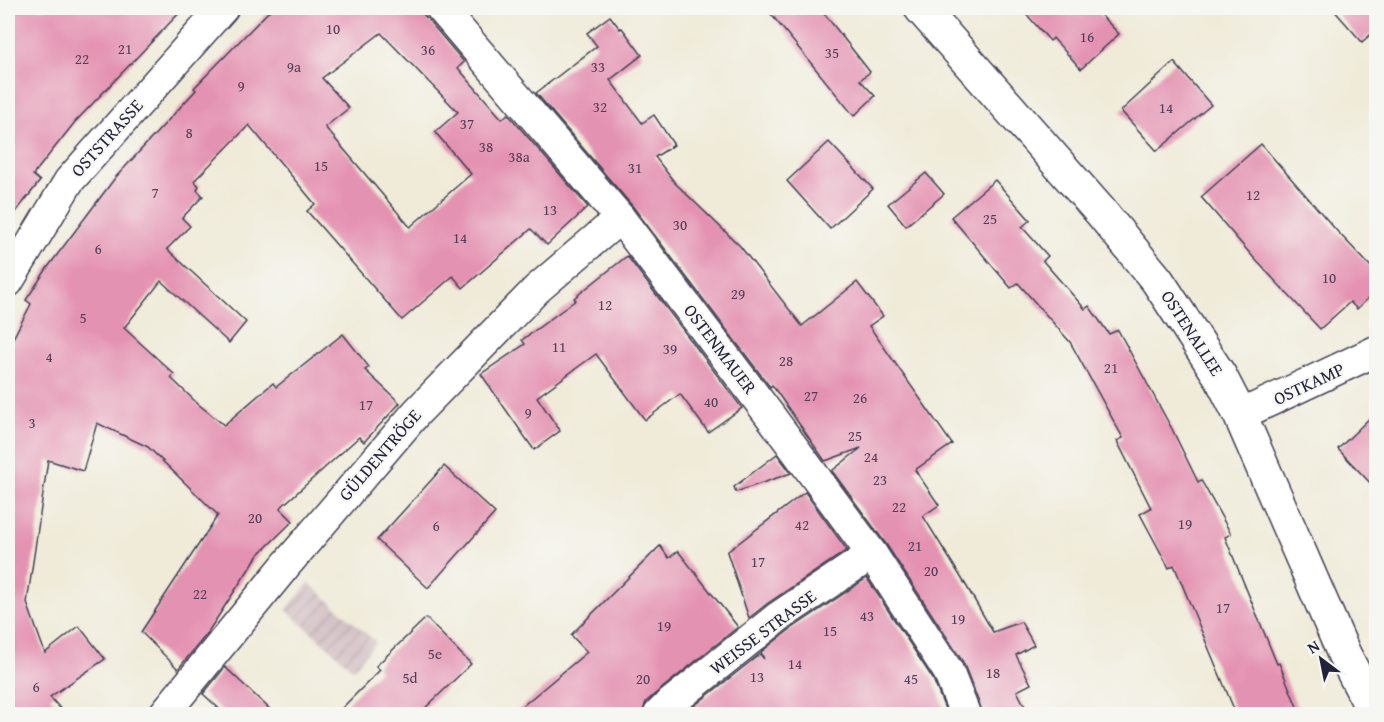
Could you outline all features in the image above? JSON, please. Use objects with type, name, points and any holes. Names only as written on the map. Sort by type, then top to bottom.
[{"type":"street","name":"OSTSTRASSE","points":[[8,282],[69,181],[223,8]]},
{"type":"street","name":"OSTENMAUER","points":[[441,8],[620,218],[771,417],[872,554],[948,671],[965,714]]},
{"type":"street","name":"OSTENALLEE","points":[[921,8],[1100,211],[1157,280],[1220,376],[1240,415],[1344,654],[1375,714]]},
{"type":"street","name":"GÜLDENTRÖGE","points":[[164,714],[286,565],[417,411],[537,289],[620,218]]},
{"type":"street","name":"OSTKAMP","points":[[1240,415],[1377,351]]},
{"type":"street","name":"WEISSE STRASSE","points":[[659,714],[778,617],[872,554]]},
{"type":"shaded area","points":[[309,583],[376,642],[353,669],[286,610]]},
{"type":"building","points":[[8,8],[184,8],[75,122],[33,175],[40,181],[8,222]]},
{"type":"building","points":[[272,8],[418,8],[464,62],[458,68],[502,119],[508,114],[588,207],[547,245],[531,229],[463,288],[453,276],[402,320],[307,211],[315,204],[249,125],[194,181],[199,186],[197,190],[203,196],[182,218],[190,226],[167,249],[246,322],[229,343],[161,281],[124,328],[174,374],[171,378],[224,425],[273,383],[276,387],[343,334],[369,367],[365,370],[400,403],[364,442],[359,437],[280,508],[293,521],[258,555],[206,635],[178,669],[141,632],[218,515],[148,447],[97,423],[83,471],[48,460],[27,603],[45,653],[79,626],[105,659],[50,697],[65,714],[8,714],[8,348],[31,304],[26,300],[48,267],[115,178],[196,90],[194,88]],"holes":[[[381,33],[458,112],[435,132],[471,174],[410,227],[325,127],[349,108],[322,78]]]},
{"type":"building","points":[[766,8],[820,8],[870,72],[860,80],[875,96],[854,116]]},
{"type":"building","points":[[1021,8],[1094,8],[1119,34],[1081,69],[1053,38],[1050,41]]},
{"type":"building","points":[[1332,8],[1377,8],[1377,29],[1362,42]]},
{"type":"building","points":[[610,16],[642,55],[610,80],[642,123],[654,115],[674,145],[655,157],[675,183],[740,246],[802,326],[857,282],[883,316],[869,326],[952,444],[915,470],[939,505],[923,516],[993,632],[1021,622],[1034,645],[1016,655],[1031,684],[1017,691],[1029,714],[982,714],[963,662],[886,544],[832,471],[861,448],[825,461],[772,385],[770,387],[634,208],[536,93],[597,46],[587,33]]},
{"type":"building","points":[[1174,62],[1211,105],[1157,151],[1121,111]]},
{"type":"building","points":[[829,142],[873,189],[830,229],[787,181]]},
{"type":"building","points":[[1261,144],[1377,273],[1377,290],[1357,309],[1350,302],[1320,329],[1201,197]]},
{"type":"building","points":[[926,173],[944,194],[906,226],[888,204]]},
{"type":"building","points":[[995,180],[1030,220],[1022,227],[1048,256],[1043,261],[1085,309],[1089,306],[1109,334],[1118,330],[1198,482],[1201,480],[1231,534],[1225,537],[1300,714],[1236,714],[1174,565],[1169,568],[1140,514],[1151,508],[1117,441],[1123,438],[1070,342],[1018,283],[1011,288],[951,217]]},
{"type":"building","points":[[627,256],[742,408],[708,432],[680,394],[645,420],[596,354],[537,397],[560,431],[534,450],[481,374],[525,344],[522,340],[576,300],[574,298]]},
{"type":"building","points":[[1377,411],[1377,490],[1338,449]]},
{"type":"building","points":[[777,454],[791,473],[736,492],[734,487]]},
{"type":"building","points":[[444,466],[495,513],[428,588],[377,540]]},
{"type":"building","points":[[805,492],[847,550],[749,618],[727,552]]},
{"type":"building","points":[[660,546],[669,558],[678,551],[738,627],[646,702],[642,714],[513,714],[587,652],[571,635]]},
{"type":"building","points":[[867,578],[933,679],[947,714],[684,714],[760,654],[764,659],[761,652],[788,631]]},
{"type":"building","points":[[426,618],[471,664],[419,714],[336,714],[380,670],[376,666]]},
{"type":"building","points":[[225,667],[275,714],[225,714],[203,694]]}]
